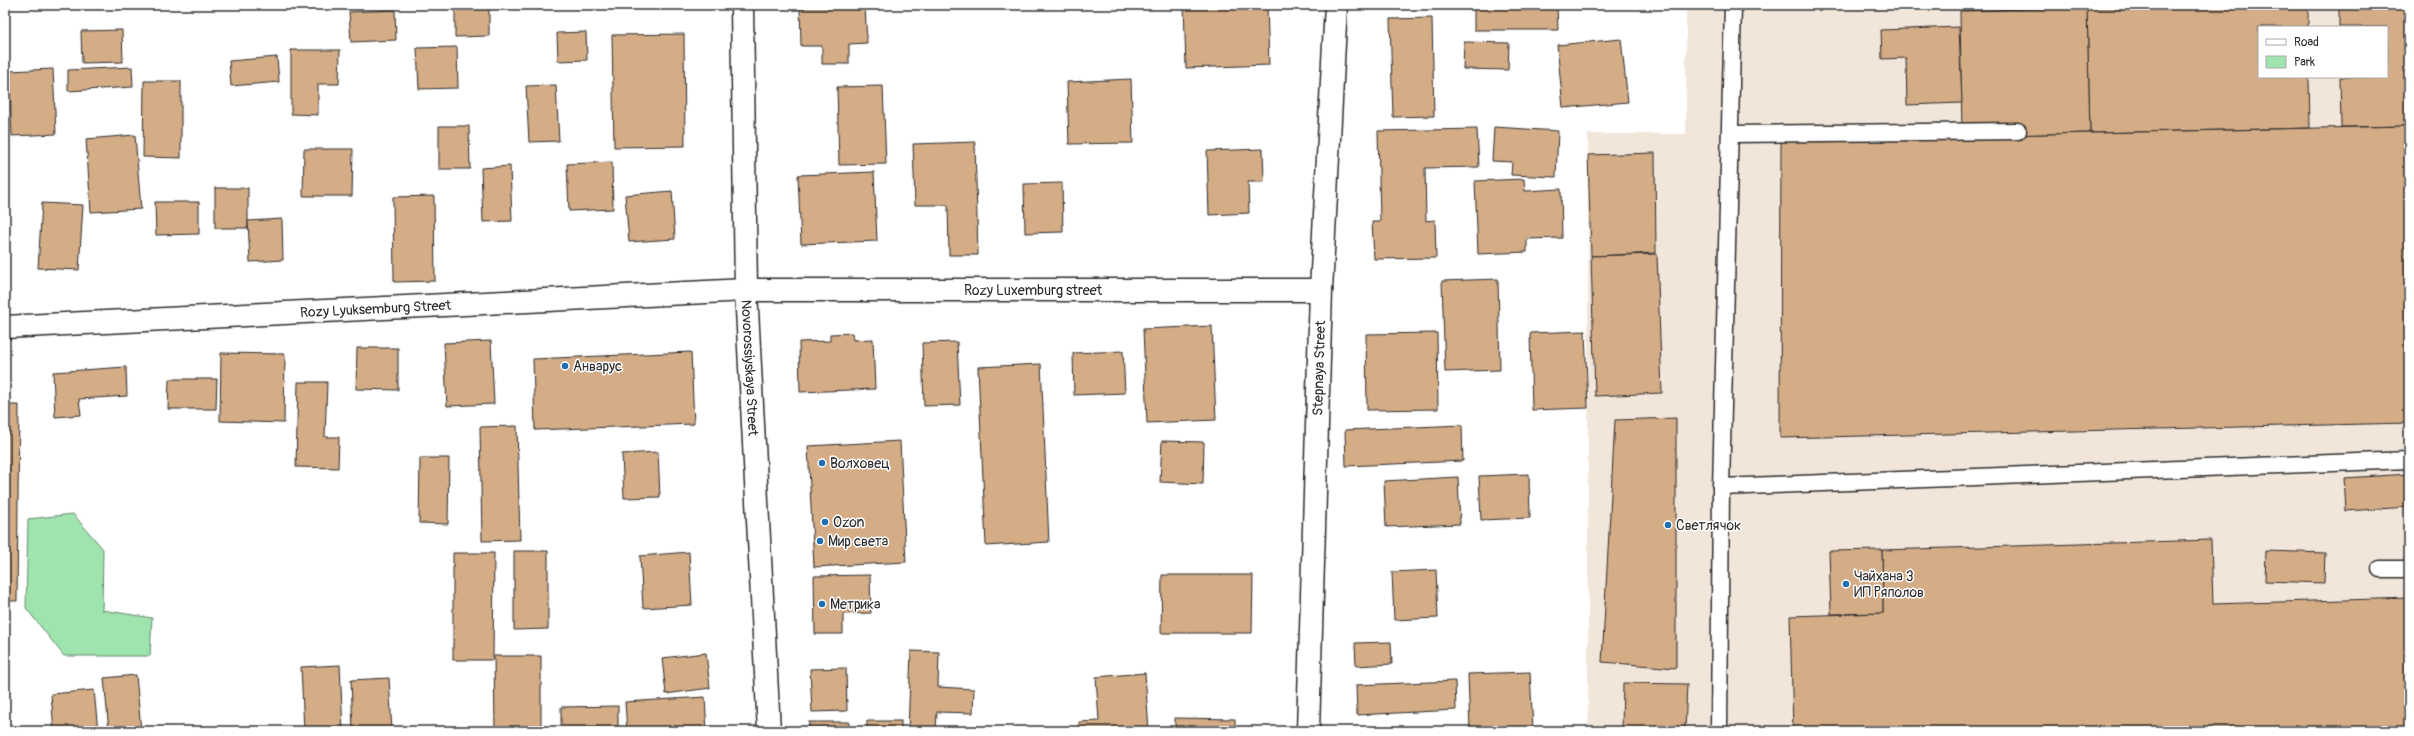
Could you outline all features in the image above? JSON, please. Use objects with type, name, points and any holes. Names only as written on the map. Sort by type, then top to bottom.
[{"type":"street","name":"Novorossiyskaya Street","points":[[742,5],[746,290],[769,731]]},
{"type":"street","name":"Stepnaya Street","points":[[1308,731],[1321,290],[1336,5]]},
{"type":"street","name":"Rozy Luxemburg street","points":[[746,290],[1321,290]]},
{"type":"street","name":"Rozy Lyuksemburg Street","points":[[5,327],[746,290]]},
{"type":"lane","points":[[1719,731],[1722,487],[1733,5]]},
{"type":"lane","points":[[1730,134],[2018,132]]},
{"type":"lane","points":[[1722,487],[2409,460]]},
{"type":"lane","points":[[2380,569],[2409,569]]},
{"type":"shaded area","points":[[1686,5],[2409,5],[2409,731],[1588,731],[1588,134],[1686,134]]},
{"type":"green space","points":[[73,514],[103,549],[102,610],[152,618],[150,656],[64,656],[26,608],[28,519]]},
{"type":"building","points":[[800,5],[865,5],[867,43],[849,44],[849,64],[822,64],[822,46],[801,46]]},
{"type":"building","points":[[1184,5],[1267,5],[1269,65],[1186,68]]},
{"type":"building","points":[[1474,5],[1557,5],[1558,30],[1474,30]]},
{"type":"building","points":[[2308,5],[2308,26],[2258,26],[2258,78],[2309,78],[2310,128],[2090,133],[2087,7]]},
{"type":"building","points":[[2339,5],[2409,5],[2409,126],[2341,127],[2340,78],[2388,78],[2388,26],[2339,26]]},
{"type":"building","points":[[489,7],[489,36],[455,37],[455,8]]},
{"type":"building","points":[[2087,7],[2090,133],[1962,136],[1960,11]]},
{"type":"building","points":[[395,10],[396,40],[351,42],[349,12]]},
{"type":"building","points":[[1432,18],[1434,116],[1393,117],[1390,19]]},
{"type":"building","points":[[1959,27],[1962,103],[1907,105],[1906,58],[1882,59],[1881,30]]},
{"type":"building","points":[[122,30],[123,62],[82,63],[81,31]]},
{"type":"building","points":[[586,32],[587,60],[558,61],[557,33]]},
{"type":"building","points":[[684,34],[685,146],[614,147],[612,35]]},
{"type":"building","points":[[1621,39],[1628,102],[1563,108],[1557,45]]},
{"type":"building","points":[[1464,42],[1509,43],[1508,70],[1463,69]]},
{"type":"building","points":[[457,47],[458,88],[419,89],[417,48]]},
{"type":"building","points":[[291,50],[340,50],[339,84],[318,84],[318,115],[291,114]]},
{"type":"building","points":[[277,57],[279,82],[231,86],[229,61]]},
{"type":"building","points":[[132,67],[133,87],[68,91],[68,70]]},
{"type":"building","points":[[53,69],[56,134],[12,136],[9,71]]},
{"type":"building","points":[[1131,79],[1133,143],[1069,144],[1067,82]]},
{"type":"building","points":[[144,81],[181,81],[181,158],[143,157]]},
{"type":"building","points":[[556,85],[559,141],[529,142],[526,86]]},
{"type":"building","points":[[883,86],[886,164],[839,165],[837,87]]},
{"type":"building","points":[[439,126],[469,126],[470,169],[439,169]]},
{"type":"building","points":[[2409,126],[2409,423],[1780,438],[1781,140]]},
{"type":"building","points":[[1494,127],[1558,131],[1556,177],[1511,175],[1512,162],[1492,161]]},
{"type":"building","points":[[1477,129],[1479,167],[1425,168],[1426,221],[1435,220],[1436,258],[1374,259],[1372,222],[1380,222],[1378,131]]},
{"type":"building","points":[[135,135],[141,209],[91,212],[86,139]]},
{"type":"building","points":[[975,142],[978,255],[949,255],[948,205],[915,205],[913,144]]},
{"type":"building","points":[[304,149],[353,149],[352,196],[303,196]]},
{"type":"building","points":[[1263,149],[1264,182],[1248,182],[1249,213],[1209,215],[1207,151]]},
{"type":"building","points":[[1655,153],[1656,253],[1591,256],[1588,155]]},
{"type":"building","points":[[612,162],[613,209],[569,211],[567,164]]},
{"type":"building","points":[[510,166],[512,221],[483,222],[481,168]]},
{"type":"building","points":[[874,172],[877,241],[801,244],[798,175]]},
{"type":"building","points":[[1524,179],[1525,191],[1561,189],[1562,238],[1527,239],[1527,252],[1478,254],[1475,181]]},
{"type":"building","points":[[1062,183],[1063,232],[1025,233],[1024,184]]},
{"type":"building","points":[[215,188],[248,188],[248,228],[215,228]]},
{"type":"building","points":[[672,191],[675,239],[629,242],[625,195]]},
{"type":"building","points":[[434,196],[435,281],[394,282],[393,197]]},
{"type":"building","points":[[155,202],[199,202],[199,234],[156,235]]},
{"type":"building","points":[[42,203],[83,205],[79,270],[38,268]]},
{"type":"building","points":[[282,219],[283,260],[250,262],[248,221]]},
{"type":"building","points":[[1657,254],[1662,393],[1595,396],[1591,256]]},
{"type":"building","points":[[1498,279],[1500,370],[1445,372],[1442,281]]},
{"type":"building","points":[[1212,326],[1216,420],[1147,423],[1143,329]]},
{"type":"building","points":[[1585,331],[1588,408],[1532,410],[1530,333]]},
{"type":"building","points":[[852,333],[853,340],[873,339],[875,389],[800,392],[799,342],[830,341],[830,334]]},
{"type":"building","points":[[1437,333],[1438,409],[1367,410],[1366,334]]},
{"type":"building","points":[[491,341],[494,404],[447,406],[444,343]]},
{"type":"building","points":[[957,342],[960,405],[924,406],[922,343]]},
{"type":"building","points":[[357,348],[398,348],[398,390],[356,389]]},
{"type":"building","points":[[1123,351],[1125,393],[1074,395],[1073,353]]},
{"type":"building","points":[[691,352],[694,424],[535,430],[533,359]]},
{"type":"building","points":[[221,353],[285,354],[284,423],[220,421]]},
{"type":"building","points":[[1041,364],[1049,542],[986,546],[978,367]]},
{"type":"building","points":[[126,367],[127,396],[79,399],[81,415],[55,417],[53,372]]},
{"type":"building","points":[[169,379],[217,379],[216,409],[168,409]]},
{"type":"building","points":[[298,382],[327,382],[325,437],[339,437],[338,468],[296,467]]},
{"type":"building","points":[[5,405],[19,405],[17,601],[5,601]]},
{"type":"building","points":[[1676,418],[1676,668],[1602,662],[1615,420]]},
{"type":"building","points":[[1462,425],[1463,461],[1346,466],[1345,430]]},
{"type":"building","points":[[517,426],[520,540],[482,541],[480,427]]},
{"type":"building","points":[[900,441],[906,562],[814,567],[808,446]]},
{"type":"building","points":[[1162,441],[1204,442],[1203,484],[1160,482]]},
{"type":"building","points":[[658,452],[660,497],[624,498],[622,454]]},
{"type":"building","points":[[420,458],[449,458],[448,524],[419,523]]},
{"type":"building","points":[[1529,474],[1530,518],[1481,520],[1479,476]]},
{"type":"building","points":[[2409,474],[2409,507],[2346,511],[2344,478]]},
{"type":"building","points":[[1458,477],[1460,524],[1386,527],[1384,481]]},
{"type":"building","points":[[2211,540],[2213,604],[2409,598],[2409,731],[1793,731],[1790,616],[1883,613],[1882,550]]},
{"type":"building","points":[[1882,550],[1883,613],[1831,614],[1829,551]]},
{"type":"building","points":[[514,551],[548,551],[548,629],[514,630]]},
{"type":"building","points":[[2266,551],[2325,553],[2324,583],[2265,581]]},
{"type":"building","points":[[689,552],[692,605],[643,608],[640,556]]},
{"type":"building","points":[[453,553],[494,553],[493,660],[453,660]]},
{"type":"building","points":[[1436,570],[1438,618],[1394,620],[1392,572]]},
{"type":"building","points":[[870,575],[871,613],[843,614],[843,634],[815,634],[814,576]]},
{"type":"building","points":[[1162,575],[1253,575],[1252,633],[1161,633]]},
{"type":"building","points":[[1391,642],[1392,664],[1356,666],[1355,643]]},
{"type":"building","points":[[911,651],[939,652],[938,687],[974,689],[973,713],[937,712],[936,731],[908,731]]},
{"type":"building","points":[[706,653],[710,688],[666,694],[662,658]]},
{"type":"building","points":[[494,656],[541,656],[541,731],[495,731]]},
{"type":"building","points":[[340,665],[343,731],[304,731],[301,667]]},
{"type":"building","points":[[846,668],[847,711],[812,712],[810,669]]},
{"type":"building","points":[[1530,672],[1533,730],[1470,731],[1468,674]]},
{"type":"building","points":[[1145,673],[1149,731],[1079,731],[1079,722],[1099,721],[1096,677]]},
{"type":"building","points":[[136,675],[141,731],[109,731],[104,678]]},
{"type":"building","points":[[389,678],[392,731],[353,731],[351,680]]},
{"type":"building","points":[[1455,681],[1456,710],[1357,715],[1356,685]]},
{"type":"building","points":[[1623,683],[1687,684],[1685,731],[1622,731]]},
{"type":"building","points":[[94,690],[98,731],[54,731],[51,694]]},
{"type":"building","points":[[705,697],[707,731],[627,731],[625,702]]},
{"type":"building","points":[[618,706],[618,731],[561,731],[561,707]]},
{"type":"building","points":[[1175,718],[1235,719],[1235,731],[1175,731]]},
{"type":"building","points":[[867,721],[901,721],[901,731],[867,731]]},
{"type":"building","points":[[809,722],[849,722],[849,731],[809,731]]},
{"type":"building","points":[[1013,728],[1052,729],[1052,731],[1013,731]]},
{"type":"place","name":"Анварус","points":[[565,366]]},
{"type":"place","name":"Волховец","points":[[822,463]]},
{"type":"place","name":"Ozon","points":[[825,522]]},
{"type":"place","name":"Светлячок","points":[[1668,525]]},
{"type":"place","name":"Мир света","points":[[820,541]]},
{"type":"place","name":"Чайхана 3 ИП Ряполов","points":[[1846,584]]},
{"type":"place","name":"Метрика","points":[[822,604]]}]
